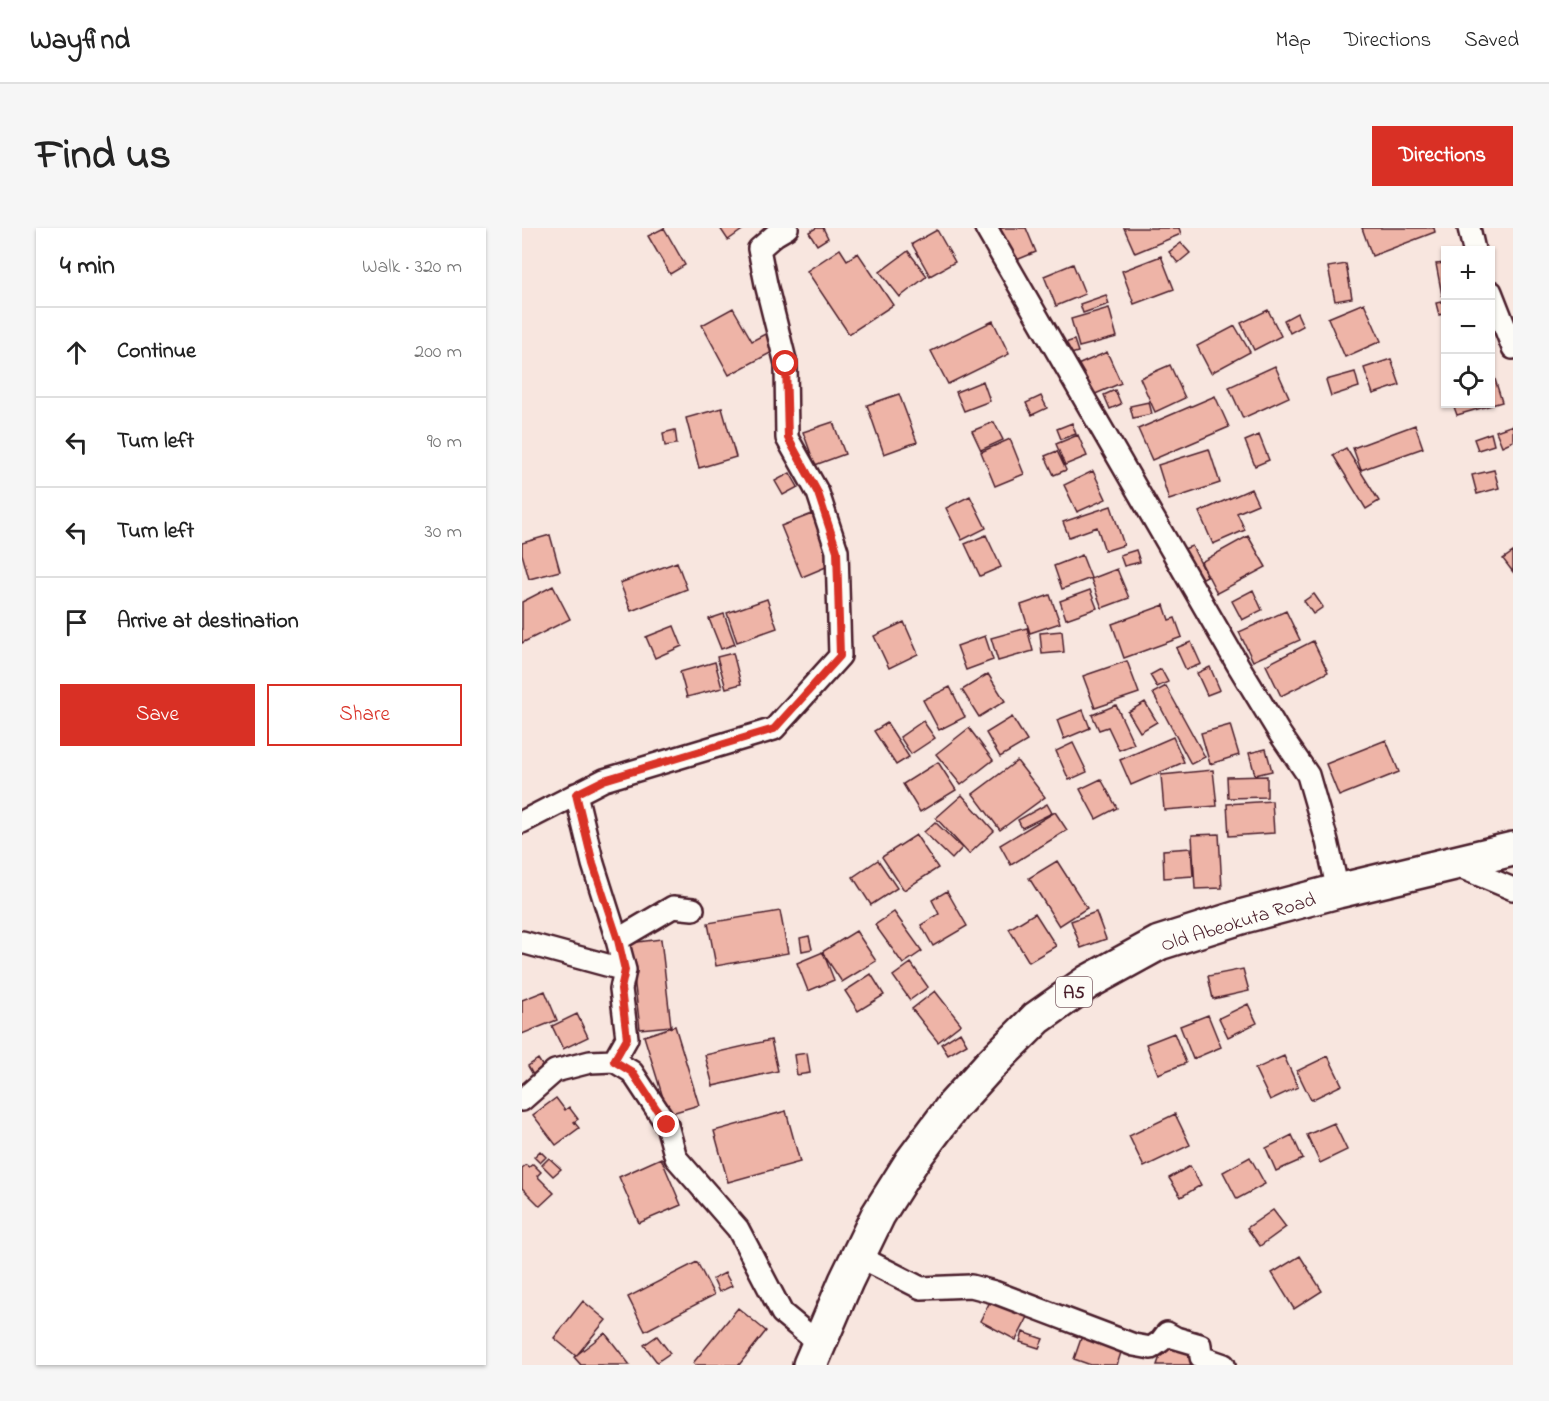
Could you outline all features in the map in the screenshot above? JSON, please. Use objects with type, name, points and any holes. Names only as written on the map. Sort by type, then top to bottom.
[{"type":"highway","name":"Old Abeokuta Road","points":[[814,1354],[878,1215],[912,1161],[953,1106],[1036,1018],[1088,982],[1159,944],[1244,916],[1513,849]]},
{"type":"street","points":[[522,822],[604,780],[774,729],[840,656],[837,551],[818,493],[788,438],[786,364],[765,284],[759,249],[787,228]]},
{"type":"street","points":[[986,228],[1238,665],[1308,775],[1327,841],[1338,891]]},
{"type":"street","points":[[1469,228],[1473,246]]},
{"type":"street","points":[[1494,300],[1513,348]]},
{"type":"street","points":[[576,794],[593,864],[618,940],[625,970],[621,989],[627,1038],[614,1061]]},
{"type":"street","points":[[1453,864],[1513,889]]},
{"type":"street","points":[[618,940],[673,907],[693,909]]},
{"type":"street","points":[[522,942],[625,970]]},
{"type":"street","points":[[522,1100],[555,1071],[590,1062],[614,1061],[632,1072],[667,1125],[676,1158],[738,1229],[782,1313],[814,1354]]},
{"type":"street","points":[[858,1256],[921,1288],[971,1286],[982,1288],[1022,1301],[1134,1345],[1151,1348],[1167,1333],[1200,1345],[1201,1357],[1224,1365]]},
{"type":"building","points":[[664,228],[685,265],[670,274],[648,236]]},
{"type":"building","points":[[720,228],[745,228],[728,240]]},
{"type":"building","points":[[816,228],[823,228],[828,238],[817,245],[809,232]]},
{"type":"building","points":[[1000,228],[1026,228],[1036,252],[1014,261]]},
{"type":"building","points":[[1124,228],[1179,228],[1181,234],[1135,253]]},
{"type":"building","points":[[1362,228],[1434,228],[1435,232],[1372,256]]},
{"type":"building","points":[[937,230],[955,262],[930,276],[912,244]]},
{"type":"building","points":[[1181,243],[1190,253],[1178,263],[1169,252]]},
{"type":"building","points":[[840,249],[847,260],[858,253],[893,305],[849,334],[807,271]]},
{"type":"building","points":[[908,251],[927,276],[900,297],[880,272]]},
{"type":"building","points":[[1161,256],[1174,289],[1134,304],[1122,271]]},
{"type":"building","points":[[1073,264],[1085,294],[1056,306],[1044,276]]},
{"type":"building","points":[[1346,264],[1352,298],[1335,301],[1328,267]]},
{"type":"building","points":[[1436,264],[1441,264],[1441,290]]},
{"type":"building","points":[[1106,295],[1109,304],[1083,313],[1080,304]]},
{"type":"building","points":[[1441,302],[1441,314],[1439,315],[1436,303]]},
{"type":"building","points":[[1364,303],[1381,341],[1345,357],[1328,318]]},
{"type":"building","points":[[733,308],[752,341],[767,333],[776,350],[729,375],[702,325]]},
{"type":"building","points":[[1109,308],[1117,337],[1079,347],[1071,319]]},
{"type":"building","points":[[1268,310],[1281,336],[1254,350],[1241,323]]},
{"type":"building","points":[[1297,313],[1303,326],[1290,333],[1284,320]]},
{"type":"building","points":[[993,321],[1009,354],[948,384],[931,351]]},
{"type":"building","points":[[1235,326],[1250,352],[1211,373],[1197,346]]},
{"type":"building","points":[[1074,340],[1078,352],[1063,356],[1059,345]]},
{"type":"building","points":[[1107,352],[1121,383],[1086,398],[1073,367]]},
{"type":"building","points":[[1391,359],[1400,385],[1373,394],[1364,368]]},
{"type":"building","points":[[1170,365],[1185,398],[1155,412],[1140,378]]},
{"type":"building","points":[[1275,366],[1289,397],[1243,418],[1229,387]]},
{"type":"building","points":[[1355,372],[1359,387],[1331,396],[1326,380]]},
{"type":"building","points":[[1495,379],[1502,402],[1495,404]]},
{"type":"building","points":[[983,381],[990,401],[964,411],[956,392]]},
{"type":"building","points":[[1115,390],[1121,404],[1110,409],[1104,395]]},
{"type":"building","points":[[899,394],[917,442],[884,454],[867,405]]},
{"type":"building","points":[[1041,396],[1047,408],[1032,415],[1026,403]]},
{"type":"building","points":[[1215,396],[1229,427],[1152,460],[1138,429]]},
{"type":"building","points":[[1149,402],[1152,414],[1133,418],[1130,406]]},
{"type":"building","points":[[722,408],[736,457],[699,468],[686,418]]},
{"type":"building","points":[[1454,408],[1481,408],[1457,415]]},
{"type":"building","points":[[833,422],[845,454],[815,465],[803,432]]},
{"type":"building","points":[[994,422],[1003,440],[981,450],[972,431]]},
{"type":"building","points":[[1072,423],[1076,434],[1061,439],[1057,429]]},
{"type":"building","points":[[1415,425],[1423,448],[1361,470],[1353,448]]},
{"type":"building","points":[[1513,425],[1513,441],[1502,446],[1496,431]]},
{"type":"building","points":[[675,430],[677,444],[665,446],[663,433]]},
{"type":"building","points":[[1491,433],[1494,445],[1478,450],[1474,439]]},
{"type":"building","points":[[1078,435],[1087,456],[1065,465],[1056,444]]},
{"type":"building","points":[[1259,435],[1269,460],[1255,466],[1245,441]]},
{"type":"building","points":[[1010,439],[1024,474],[995,486],[981,452]]},
{"type":"building","points":[[1346,448],[1379,501],[1366,509],[1333,455]]},
{"type":"building","points":[[1209,449],[1220,483],[1169,500],[1158,465]]},
{"type":"building","points":[[1057,451],[1066,470],[1054,475],[1045,456]]},
{"type":"building","points":[[1494,470],[1499,488],[1477,494],[1472,475]]},
{"type":"building","points":[[1093,471],[1106,499],[1077,512],[1064,485]]},
{"type":"building","points":[[790,473],[798,487],[783,495],[775,481]]},
{"type":"building","points":[[1251,489],[1258,504],[1237,513],[1245,530],[1213,544],[1199,512]]},
{"type":"building","points":[[970,496],[986,528],[962,540],[946,508]]},
{"type":"building","points":[[1111,506],[1124,545],[1105,551],[1097,527],[1069,537],[1063,522]]},
{"type":"building","points":[[812,514],[833,564],[802,577],[781,526]]},
{"type":"building","points":[[550,535],[560,571],[529,579],[522,554],[522,543]]},
{"type":"building","points":[[986,535],[1001,567],[980,576],[965,544]]},
{"type":"building","points":[[1248,536],[1266,567],[1217,593],[1201,562]]},
{"type":"building","points":[[1192,546],[1207,576],[1196,582],[1179,551]]},
{"type":"building","points":[[1136,550],[1140,562],[1124,566],[1120,555]]},
{"type":"building","points":[[1513,552],[1513,572],[1503,559]]},
{"type":"building","points":[[1082,555],[1091,578],[1062,589],[1054,566]]},
{"type":"building","points":[[677,562],[687,589],[631,611],[620,583]]},
{"type":"building","points":[[1117,569],[1129,598],[1102,608],[1091,579]]},
{"type":"building","points":[[553,586],[570,619],[522,643],[522,602]]},
{"type":"building","points":[[1090,590],[1097,608],[1066,619],[1060,601]]},
{"type":"building","points":[[1253,590],[1262,610],[1242,620],[1232,601]]},
{"type":"building","points":[[1314,594],[1323,607],[1313,614],[1304,601]]},
{"type":"building","points":[[1050,595],[1060,623],[1030,633],[1021,605]]},
{"type":"building","points":[[767,599],[777,628],[737,642],[727,613]]},
{"type":"building","points":[[1164,605],[1169,620],[1175,618],[1182,637],[1124,658],[1112,624]]},
{"type":"building","points":[[1286,611],[1300,640],[1253,661],[1239,632]]},
{"type":"building","points":[[724,614],[735,644],[721,649],[709,619]]},
{"type":"building","points":[[904,622],[918,654],[889,668],[874,636]]},
{"type":"building","points":[[674,626],[682,646],[655,658],[646,637]]},
{"type":"building","points":[[1027,628],[1033,651],[998,661],[991,638]]},
{"type":"building","points":[[1062,631],[1064,652],[1042,654],[1040,633]]},
{"type":"building","points":[[985,636],[993,660],[966,670],[957,646]]},
{"type":"building","points":[[1313,641],[1328,672],[1281,696],[1266,665]]},
{"type":"building","points":[[1191,642],[1201,664],[1186,670],[1176,648]]},
{"type":"building","points":[[733,653],[741,684],[726,688],[717,657]]},
{"type":"building","points":[[1127,661],[1139,693],[1095,708],[1083,676]]},
{"type":"building","points":[[715,662],[722,688],[687,697],[680,672]]},
{"type":"building","points":[[1210,667],[1220,690],[1207,695],[1197,673]]},
{"type":"building","points":[[1161,669],[1168,682],[1157,687],[1150,675]]},
{"type":"building","points":[[988,674],[1005,701],[979,717],[962,690]]},
{"type":"building","points":[[1166,686],[1205,757],[1191,764],[1153,693]]},
{"type":"building","points":[[950,687],[965,717],[939,730],[923,700]]},
{"type":"building","points":[[1145,702],[1157,722],[1140,732],[1128,712]]},
{"type":"building","points":[[1116,705],[1134,744],[1119,750],[1108,727],[1099,730],[1092,715]]},
{"type":"building","points":[[1083,710],[1090,728],[1064,739],[1057,720]]},
{"type":"building","points":[[1012,717],[1027,741],[1000,757],[986,733]]},
{"type":"building","points":[[923,721],[935,738],[911,754],[900,737]]},
{"type":"building","points":[[887,723],[909,757],[896,765],[874,731]]},
{"type":"building","points":[[1230,725],[1239,755],[1210,764],[1201,733]]},
{"type":"building","points":[[969,728],[993,760],[961,785],[936,754]]},
{"type":"building","points":[[1173,737],[1184,762],[1131,785],[1120,760]]},
{"type":"building","points":[[1386,740],[1399,772],[1339,796],[1326,764]]},
{"type":"building","points":[[1073,743],[1087,772],[1069,780],[1056,751]]},
{"type":"building","points":[[1266,749],[1272,771],[1255,775],[1249,753]]},
{"type":"building","points":[[1017,761],[1045,797],[1000,830],[973,794]]},
{"type":"building","points":[[938,762],[956,790],[920,812],[903,784]]},
{"type":"building","points":[[1213,770],[1217,806],[1164,810],[1161,775]]},
{"type":"building","points":[[1267,776],[1267,797],[1228,798],[1227,777]]},
{"type":"building","points":[[1101,779],[1117,808],[1096,819],[1080,789]]},
{"type":"building","points":[[962,795],[994,831],[969,854],[936,818]]},
{"type":"building","points":[[1272,801],[1274,833],[1229,836],[1227,804]]},
{"type":"building","points":[[1047,804],[1052,813],[1022,828],[1018,820]]},
{"type":"building","points":[[1055,812],[1067,830],[1011,865],[1000,845]]},
{"type":"building","points":[[935,822],[962,848],[952,859],[924,832]]},
{"type":"building","points":[[1219,834],[1222,888],[1195,889],[1192,835]]},
{"type":"building","points":[[916,835],[938,868],[904,890],[882,857]]},
{"type":"building","points":[[1191,848],[1193,876],[1164,878],[1163,850]]},
{"type":"building","points":[[878,860],[897,888],[871,905],[853,877]]},
{"type":"building","points":[[1057,861],[1087,908],[1059,926],[1029,878]]},
{"type":"building","points":[[947,891],[967,926],[933,946],[921,925],[939,914],[932,900]]},
{"type":"building","points":[[780,911],[788,953],[716,966],[708,923]]},
{"type":"building","points":[[894,912],[922,951],[903,964],[875,925]]},
{"type":"building","points":[[1096,912],[1106,939],[1081,948],[1071,921]]},
{"type":"building","points":[[1035,913],[1056,946],[1029,962],[1009,929]]},
{"type":"building","points":[[856,931],[876,961],[842,982],[822,952]]},
{"type":"building","points":[[809,936],[812,949],[802,951],[800,938]]},
{"type":"building","points":[[661,939],[671,1026],[640,1029],[630,943]]},
{"type":"building","points":[[823,952],[834,980],[808,991],[797,963]]},
{"type":"building","points":[[911,963],[928,987],[910,1000],[893,976]]},
{"type":"building","points":[[1243,969],[1249,991],[1213,999],[1208,976]]},
{"type":"building","points":[[871,974],[884,995],[858,1011],[845,991]]},
{"type":"building","points":[[545,991],[557,1020],[522,1034],[522,1000]]},
{"type":"building","points":[[935,991],[961,1024],[938,1042],[912,1009]]},
{"type":"building","points":[[1248,1004],[1257,1023],[1228,1037],[1219,1018]]},
{"type":"building","points":[[577,1014],[588,1037],[563,1049],[552,1026]]},
{"type":"building","points":[[1208,1015],[1221,1047],[1193,1059],[1180,1026]]},
{"type":"building","points":[[675,1026],[699,1105],[668,1114],[644,1036]]},
{"type":"building","points":[[960,1032],[967,1044],[948,1055],[941,1044]]},
{"type":"building","points":[[1174,1033],[1186,1063],[1158,1074],[1146,1044]]},
{"type":"building","points":[[771,1040],[778,1071],[713,1086],[705,1055]]},
{"type":"building","points":[[807,1053],[810,1073],[797,1075],[794,1055]]},
{"type":"building","points":[[1284,1056],[1298,1087],[1270,1100],[1255,1069]]},
{"type":"building","points":[[1328,1056],[1342,1085],[1311,1100],[1297,1071]]},
{"type":"building","points":[[538,1059],[547,1073],[536,1080],[528,1066]]},
{"type":"building","points":[[556,1098],[565,1110],[569,1107],[578,1119],[574,1122],[579,1128],[556,1145],[533,1115]]},
{"type":"building","points":[[786,1111],[800,1162],[728,1182],[714,1131]]},
{"type":"building","points":[[1175,1114],[1190,1145],[1144,1167],[1129,1136]]},
{"type":"building","points":[[1334,1123],[1347,1150],[1320,1163],[1307,1135]]},
{"type":"building","points":[[1292,1135],[1303,1159],[1276,1171],[1266,1148]]},
{"type":"building","points":[[540,1151],[546,1157],[540,1163],[534,1157]]},
{"type":"building","points":[[1250,1157],[1265,1184],[1237,1199],[1223,1172]]},
{"type":"building","points":[[549,1158],[561,1169],[553,1176],[542,1165]]},
{"type":"building","points":[[661,1158],[681,1205],[639,1223],[619,1177]]},
{"type":"building","points":[[533,1164],[541,1172],[537,1176],[554,1193],[540,1206],[522,1188],[522,1168]]},
{"type":"building","points":[[1190,1166],[1201,1185],[1181,1197],[1169,1178]]},
{"type":"building","points":[[1273,1210],[1286,1227],[1260,1246],[1247,1228]]},
{"type":"building","points":[[1300,1256],[1322,1291],[1294,1309],[1272,1273]]},
{"type":"building","points":[[697,1262],[714,1295],[645,1331],[628,1297]]},
{"type":"building","points":[[725,1273],[732,1286],[719,1292],[713,1279]]},
{"type":"building","points":[[994,1294],[1030,1313],[1016,1340],[980,1321]]},
{"type":"building","points":[[583,1301],[606,1320],[576,1356],[554,1338]]},
{"type":"building","points":[[738,1308],[766,1331],[739,1365],[695,1365],[693,1363]]},
{"type":"building","points":[[1084,1330],[1124,1343],[1117,1365],[1091,1365],[1074,1359]]},
{"type":"building","points":[[1023,1332],[1043,1339],[1039,1348],[1020,1342]]},
{"type":"building","points":[[605,1333],[630,1365],[581,1365],[574,1357]]},
{"type":"building","points":[[657,1336],[670,1353],[657,1362],[644,1345]]},
{"type":"building","points":[[1166,1339],[1195,1349],[1190,1365],[1157,1365]]},
{"type":"route","points":[[667,1125],[632,1072],[614,1061],[627,1038],[621,989],[625,970],[618,940],[593,864],[576,794],[604,780],[774,729],[840,656],[837,551],[818,493],[788,438],[786,364]]}]
